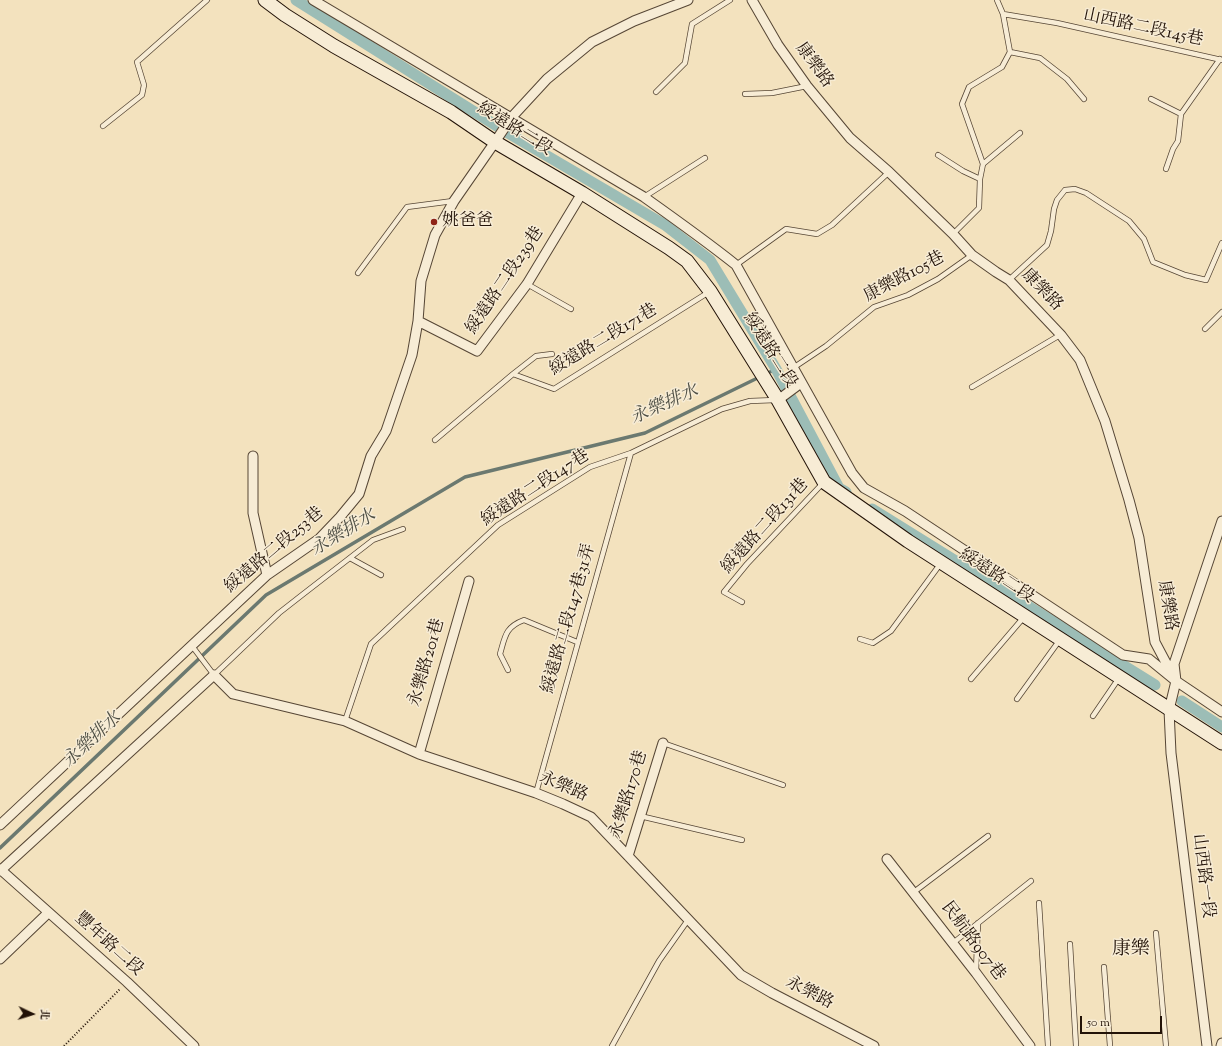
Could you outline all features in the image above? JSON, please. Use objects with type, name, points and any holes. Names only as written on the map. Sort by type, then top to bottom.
[{"type":"street","name":"綏遠路二段","points":[[265,0],[285,15],[334,46],[451,112],[495,142],[582,193],[687,261],[710,291],[776,396],[824,482],[941,563],[1222,743]]},
{"type":"street","name":"綏遠路二段","points":[[313,0],[509,120],[644,197],[691,229],[736,265],[852,473],[864,488],[905,511],[1123,655],[1149,659],[1176,681],[1222,712]]},
{"type":"street","name":"綏遠路二段253巷","points":[[0,825],[267,575],[320,540],[340,517],[359,494],[371,456],[386,431],[412,355],[418,321],[421,281],[423,274],[435,235],[454,201],[509,120],[547,79],[592,42],[634,21],[688,0]]},
{"type":"street","name":"康樂路","points":[[752,0],[778,45],[807,86],[850,138],[890,172],[972,254],[1009,280],[1061,335],[1080,360],[1106,421],[1129,500],[1139,538],[1155,642],[1176,681]]},
{"type":"street","name":"綏遠路二段239巷","points":[[418,321],[477,351],[527,284],[582,193]]},
{"type":"street","points":[[776,396],[801,383]]},
{"type":"street","points":[[253,456],[253,513],[267,575]]},
{"type":"street","name":"山西路一段","points":[[1207,1046],[1171,753],[1169,710],[1176,681],[1174,664],[1222,521]]},
{"type":"street","name":"永樂路201巷","points":[[419,754],[469,581]]},
{"type":"street","points":[[0,870],[214,675]]},
{"type":"street","name":"永樂路","points":[[214,675],[233,694],[345,721],[419,754],[536,793],[591,817],[741,975],[772,993],[874,1046]]},
{"type":"street","name":"永樂路170巷","points":[[628,856],[663,743]]},
{"type":"street","name":"民航路907巷","points":[[887,859],[976,973],[1030,1046]]},
{"type":"street","name":"豐年路二段","points":[[0,870],[127,982],[194,1046]]},
{"type":"street","points":[[0,959],[48,913]]},
{"type":"lane","points":[[103,126],[142,95],[144,85],[138,62],[207,0]]},
{"type":"lane","points":[[656,92],[685,63],[692,24],[730,0]]},
{"type":"lane","points":[[953,234],[979,208],[980,179],[983,164],[962,104],[969,86],[1002,66],[1010,52],[1003,14],[997,0]]},
{"type":"lane","name":"山西路二段145巷","points":[[1003,14],[1057,23],[1221,60]]},
{"type":"lane","points":[[1010,52],[1040,58],[1067,79],[1084,100]]},
{"type":"lane","points":[[1166,170],[1173,149],[1178,141],[1181,114],[1221,60]]},
{"type":"lane","points":[[745,94],[772,92],[807,86]]},
{"type":"lane","points":[[1151,99],[1181,114]]},
{"type":"lane","points":[[983,164],[1020,133]]},
{"type":"lane","points":[[938,155],[963,171],[980,179]]},
{"type":"lane","points":[[644,197],[705,158]]},
{"type":"lane","points":[[736,265],[786,229],[817,234],[832,225],[890,172]]},
{"type":"lane","points":[[1009,280],[1047,245],[1051,231],[1054,209],[1057,200],[1065,190],[1075,189],[1086,193],[1129,221],[1144,239],[1153,262],[1185,275],[1206,280],[1222,243]]},
{"type":"lane","points":[[358,273],[407,207],[454,201]]},
{"type":"lane","name":"康樂路105巷","points":[[793,368],[826,346],[874,307],[908,295],[938,279],[972,254]]},
{"type":"lane","points":[[527,284],[571,309]]},
{"type":"lane","name":"綏遠路二段171巷","points":[[513,374],[554,389],[710,291]]},
{"type":"lane","points":[[1205,329],[1222,312]]},
{"type":"lane","points":[[972,387],[1061,335]]},
{"type":"lane","points":[[435,440],[536,356],[552,354]]},
{"type":"lane","name":"綏遠路二段147巷","points":[[345,721],[370,644],[498,525],[590,467],[631,453],[722,409],[750,401],[776,396]]},
{"type":"lane","name":"綏遠路二段147巷31弄","points":[[536,793],[631,453]]},
{"type":"lane","name":"綏遠路二段131巷","points":[[742,602],[724,592],[747,564],[824,482]]},
{"type":"lane","points":[[214,675],[279,613],[373,540],[403,529]]},
{"type":"lane","points":[[350,558],[381,575]]},
{"type":"lane","points":[[860,639],[873,643],[891,631],[941,563]]},
{"type":"lane","points":[[971,679],[1024,617]]},
{"type":"lane","points":[[508,670],[500,654],[505,635],[514,624],[524,620],[577,642]]},
{"type":"lane","points":[[1017,699],[1060,640]]},
{"type":"lane","name":"永樂路","points":[[192,646],[214,675]]},
{"type":"lane","points":[[1093,716],[1119,677]]},
{"type":"lane","points":[[663,743],[783,785]]},
{"type":"lane","points":[[640,816],[742,840]]},
{"type":"lane","points":[[914,892],[988,836]]},
{"type":"lane","points":[[953,943],[1031,881]]},
{"type":"lane","points":[[1039,903],[1048,1046]]},
{"type":"lane","points":[[612,1046],[659,961],[688,920]]},
{"type":"lane","points":[[976,973],[978,923]]},
{"type":"lane","points":[[1156,933],[1166,1046]]},
{"type":"lane","points":[[1070,944],[1076,1046]]},
{"type":"lane","points":[[1104,967],[1110,1046]]},
{"type":"path","points":[[64,1046],[127,982]]},
{"type":"waterway","points":[[296,0],[508,133],[665,225],[710,260],[776,369],[839,488],[846,492]]},
{"type":"waterway","name":"永樂排水","points":[[0,848],[266,595],[465,477],[645,433],[776,369]]},
{"type":"waterway","points":[[872,509],[1155,685]]},
{"type":"waterway","points":[[1182,701],[1222,727]]},
{"type":"place","name":"姚爸爸","points":[[434,222]]},
{"type":"district","name":"康樂","points":[[1131,951]]}]
